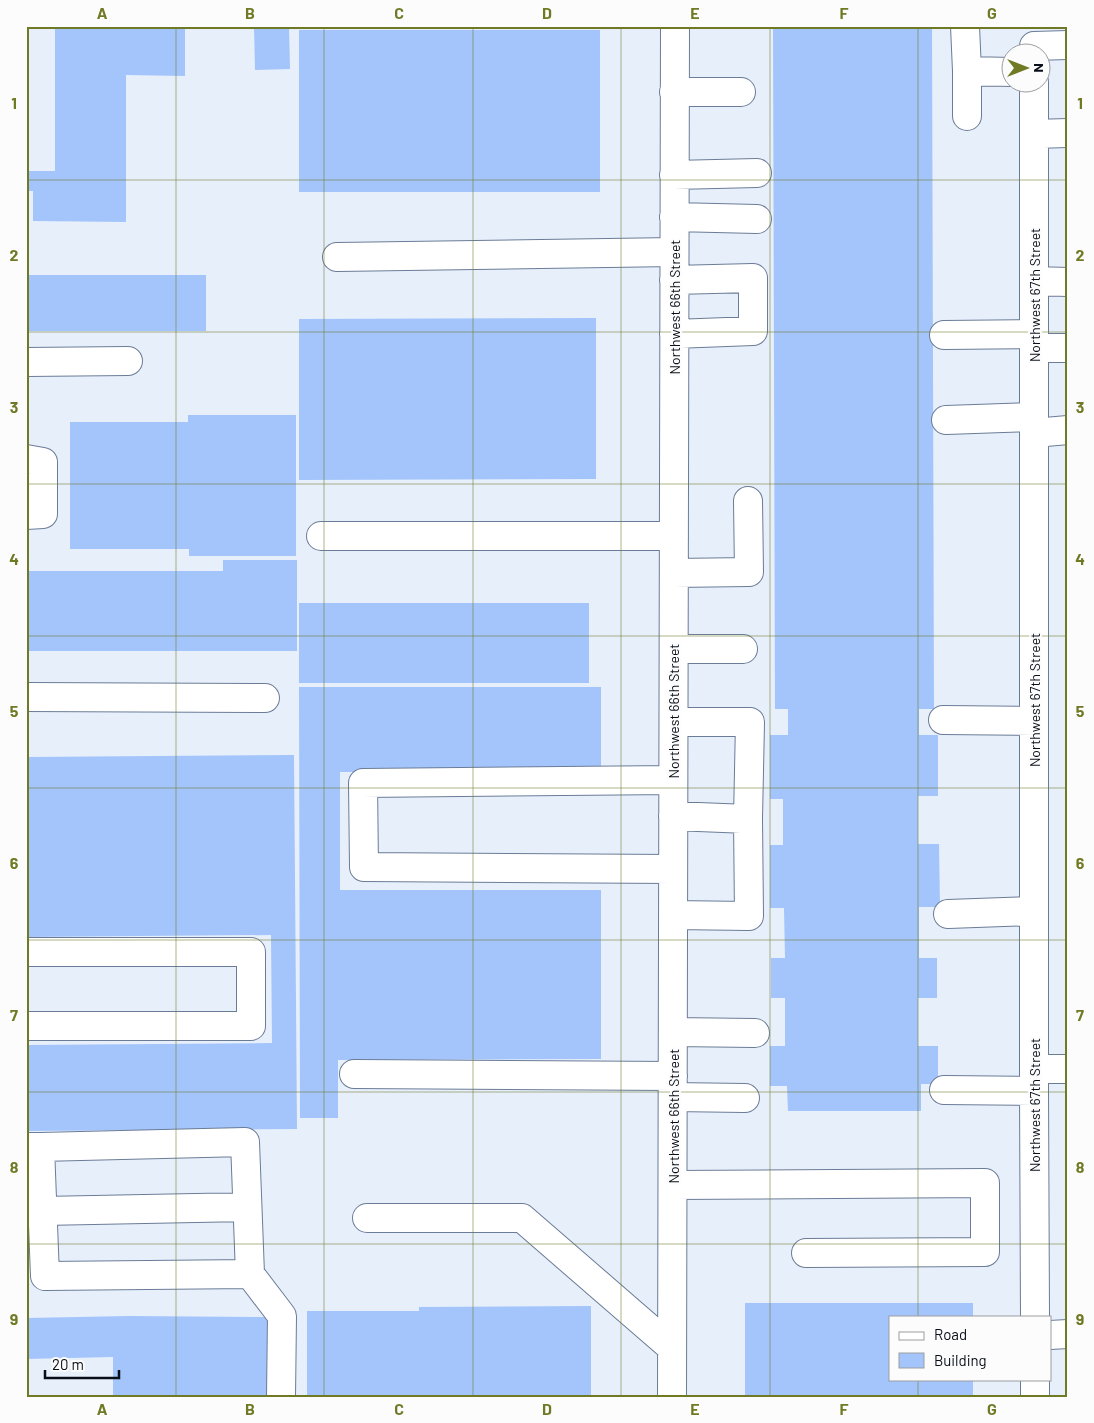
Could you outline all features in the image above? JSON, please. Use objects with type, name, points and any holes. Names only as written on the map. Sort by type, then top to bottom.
[{"type":"street","name":"Northwest 66th Street","points":[[672,1397],[675,26]]},
{"type":"street","points":[[965,26],[967,116]]},
{"type":"street","points":[[1034,41],[1068,45]]},
{"type":"street","points":[[967,71],[1002,72]]},
{"type":"street","points":[[674,92],[741,92]]},
{"type":"street","name":"Northwest 67th Street","points":[[1034,92],[1035,1316]]},
{"type":"street","points":[[1034,134],[1068,133]]},
{"type":"street","points":[[674,175],[757,173]]},
{"type":"street","points":[[674,217],[757,218]]},
{"type":"street","points":[[337,257],[674,252]]},
{"type":"street","points":[[674,280],[753,278],[753,331],[674,334]]},
{"type":"street","points":[[1034,281],[1068,282]]},
{"type":"street","points":[[944,335],[1034,341],[1068,348]]},
{"type":"street","points":[[26,362],[128,361]]},
{"type":"street","points":[[946,420],[1034,425],[1068,430]]},
{"type":"street","points":[[26,459],[43,462],[43,514],[26,515]]},
{"type":"street","points":[[674,573],[749,572],[748,501]]},
{"type":"street","points":[[321,536],[674,536]]},
{"type":"street","points":[[674,649],[743,649]]},
{"type":"street","points":[[26,697],[265,698]]},
{"type":"street","points":[[943,720],[1034,721]]},
{"type":"street","points":[[673,915],[749,916],[750,722],[674,722]]},
{"type":"street","points":[[673,780],[363,783],[364,867],[673,869]]},
{"type":"street","points":[[673,816],[748,819]]},
{"type":"street","points":[[948,914],[1034,911]]},
{"type":"street","points":[[26,952],[251,952],[251,1026],[26,1026]]},
{"type":"street","points":[[673,1032],[755,1033]]},
{"type":"street","points":[[944,1090],[1034,1080],[1068,1069]]},
{"type":"street","points":[[354,1074],[673,1087],[746,1098]]},
{"type":"street","points":[[250,1274],[45,1276],[42,1211],[33,1147],[246,1142],[250,1274],[282,1316],[281,1397]]},
{"type":"street","points":[[673,1185],[985,1183],[985,1252],[806,1253]]},
{"type":"street","points":[[42,1211],[248,1207]]},
{"type":"street","points":[[367,1218],[522,1218],[672,1348]]},
{"type":"street","points":[[1052,1335],[1068,1334]]},
{"type":"street","points":[[1035,1380],[1035,1397]]},
{"type":"building","points":[[55,26],[185,26],[185,76],[126,75],[126,222],[33,221],[33,191],[26,191],[26,171],[55,171]]},
{"type":"building","points":[[254,26],[289,26],[290,69],[255,70]]},
{"type":"building","points":[[773,26],[932,26],[934,709],[919,709],[919,735],[938,735],[938,796],[918,796],[918,844],[939,844],[940,907],[919,907],[919,958],[937,958],[937,998],[918,998],[918,1046],[938,1046],[938,1084],[921,1084],[921,1111],[788,1111],[787,1086],[770,1086],[770,1046],[785,1046],[785,998],[771,998],[771,958],[785,958],[784,908],[770,908],[770,845],[783,845],[783,799],[770,799],[770,735],[788,735],[788,709],[775,709]]},
{"type":"building","points":[[299,30],[600,30],[600,192],[299,192]]},
{"type":"building","points":[[26,275],[206,275],[206,331],[26,331]]},
{"type":"building","points":[[596,318],[596,479],[299,480],[299,319]]},
{"type":"building","points":[[188,415],[296,415],[296,556],[189,556],[189,549],[70,549],[70,422],[188,422]]},
{"type":"building","points":[[223,560],[297,560],[297,651],[26,651],[26,571],[223,571]]},
{"type":"building","points":[[299,603],[589,603],[589,683],[299,683]]},
{"type":"building","points":[[299,687],[601,687],[601,772],[340,772],[340,890],[601,890],[601,1059],[338,1060],[338,1118],[300,1118]]},
{"type":"building","points":[[294,755],[297,1129],[26,1131],[26,1045],[272,1043],[271,935],[26,937],[26,757]]},
{"type":"building","points":[[745,1303],[973,1303],[973,1316],[889,1316],[889,1380],[973,1380],[973,1397],[745,1397]]},
{"type":"building","points":[[591,1306],[591,1397],[307,1397],[307,1311],[419,1311],[419,1307]]},
{"type":"building","points":[[129,1316],[269,1317],[269,1397],[113,1397],[113,1357],[26,1359],[26,1318]]}]
